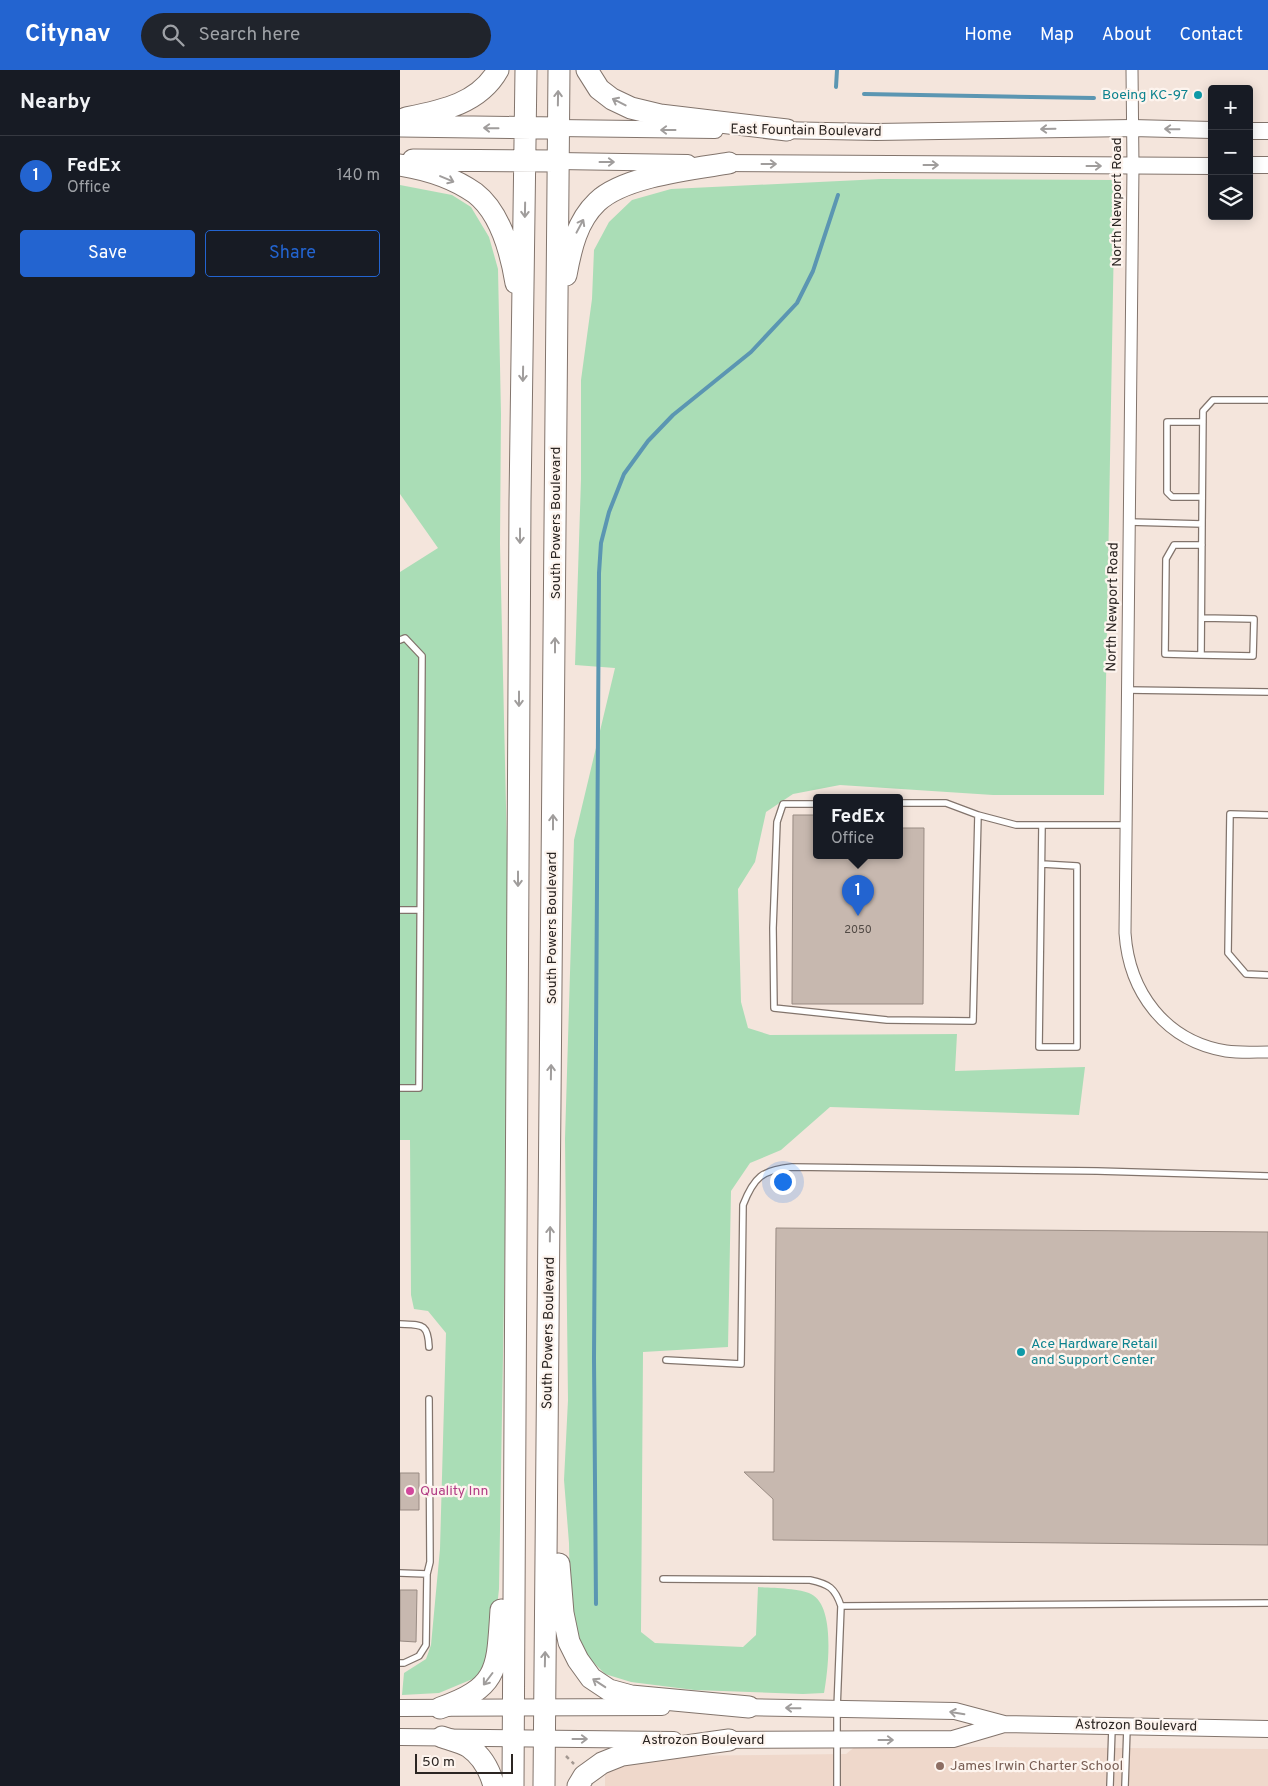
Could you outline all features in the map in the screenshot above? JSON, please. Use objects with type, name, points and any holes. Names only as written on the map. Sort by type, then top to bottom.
[{"type":"highway","points":[[400,120],[444,110],[465,102],[485,88],[498,70]]},
{"type":"highway","points":[[513,1786],[520,512],[526,70]]},
{"type":"highway","name":"South Powers Boulevard","points":[[544,1786],[559,70]]},
{"type":"highway","points":[[587,70],[599,89],[612,99],[631,108],[660,115],[787,130]]},
{"type":"highway","name":"East Fountain Boulevard","points":[[400,126],[558,128]]},
{"type":"highway","points":[[400,160],[558,161]]},
{"type":"highway","points":[[557,324],[569,257],[576,234],[585,217],[598,201],[621,187],[642,180],[729,163]]},
{"type":"highway","points":[[400,165],[430,172],[461,185],[476,194],[492,212],[503,233],[514,269],[524,325]]},
{"type":"highway","points":[[440,1708],[461,1700],[486,1682],[494,1670],[498,1654],[506,1523],[515,1266]]},
{"type":"highway","points":[[548,1391],[563,1613],[569,1642],[578,1660],[591,1678],[610,1690],[631,1696],[749,1707]]},
{"type":"highway","points":[[442,1737],[468,1746],[490,1772],[494,1786]]},
{"type":"highway","points":[[578,1786],[584,1776],[602,1763],[622,1755],[730,1740]]},
{"type":"street","name":"North Newport Road","points":[[1132,70],[1133,166],[1126,949],[1136,983],[1145,999],[1156,1014],[1171,1027],[1188,1038],[1206,1046],[1225,1050],[1268,1052]]},
{"type":"street","name":"East Fountain Boulevard","points":[[558,128],[876,132],[1132,128],[1208,130]]},
{"type":"street","points":[[1253,131],[1268,131]]},
{"type":"street","points":[[558,161],[1208,166]]},
{"type":"street","points":[[1253,166],[1268,165]]},
{"type":"street","name":"Astrozon Boulevard","points":[[400,1708],[749,1707],[956,1711],[1004,1724],[1268,1729]]},
{"type":"street","name":"Astrozon Boulevard","points":[[400,1737],[730,1740],[953,1739],[1004,1724]]},
{"type":"lane","points":[[1202,655],[1204,411],[1213,400],[1268,400]]},
{"type":"lane","points":[[1202,497],[1172,496],[1167,492],[1167,422],[1203,422]]},
{"type":"lane","points":[[1129,522],[1202,524]]},
{"type":"lane","points":[[1202,545],[1174,545],[1166,559],[1166,654],[1253,656],[1254,619],[1202,618]]},
{"type":"lane","points":[[400,640],[405,638],[422,656],[419,1088],[400,1088]]},
{"type":"lane","points":[[1127,690],[1268,692]]},
{"type":"lane","points":[[903,803],[946,803],[978,815],[1016,825],[1126,825]]},
{"type":"lane","points":[[813,804],[784,804],[777,822],[773,928],[774,1008],[887,1020],[973,1021],[978,815]]},
{"type":"lane","points":[[1268,815],[1230,814],[1228,953],[1246,974],[1268,975]]},
{"type":"lane","points":[[1042,825],[1039,1047],[1077,1047],[1077,866],[1042,864]]},
{"type":"lane","points":[[400,910],[420,910]]},
{"type":"lane","points":[[666,1360],[741,1364],[743,1205],[756,1178],[772,1170],[792,1167],[1097,1171],[1268,1176]]},
{"type":"lane","points":[[400,1324],[426,1328],[429,1347]]},
{"type":"lane","points":[[400,1664],[404,1664],[419,1656],[426,1645],[427,1574],[430,1562],[429,1400]]},
{"type":"lane","points":[[400,1573],[427,1574]]},
{"type":"lane","points":[[663,1579],[810,1580],[823,1583],[836,1592],[841,1606],[837,1709],[837,1786]]},
{"type":"lane","points":[[841,1606],[1268,1603]]},
{"type":"lane","points":[[1110,1786],[1120,1726]]},
{"type":"lane","points":[[1120,1726],[1125,1786]]},
{"type":"shaded area","name":"James Irwin Charter School","points":[[856,1746],[1268,1749],[1268,1786],[605,1786],[605,1770],[660,1756],[846,1754]]},
{"type":"green space","points":[[881,179],[1115,180],[1104,795],[993,795],[840,785],[793,794],[766,812],[755,862],[738,889],[741,1002],[748,1028],[770,1035],[957,1034],[955,1071],[1085,1067],[1079,1115],[830,1107],[781,1150],[750,1163],[731,1191],[728,1347],[643,1352],[641,1632],[655,1643],[743,1647],[756,1635],[758,1587],[793,1589],[806,1592],[819,1601],[824,1611],[827,1625],[828,1655],[824,1693],[694,1690],[631,1682],[605,1674],[585,1654],[578,1639],[570,1594],[569,1543],[564,1480],[568,1400],[565,1139],[574,840],[615,668],[575,665],[581,479],[581,380],[592,299],[594,250],[609,222],[632,200],[671,189]]},
{"type":"green space","points":[[400,185],[452,195],[471,207],[489,237],[498,269],[501,414],[500,544],[507,850],[508,1064],[499,1589],[492,1653],[475,1678],[439,1693],[402,1695],[404,1673],[426,1659],[431,1645],[440,1549],[446,1333],[428,1311],[414,1309],[411,1295],[410,1140],[400,1140],[400,572],[438,548],[400,494]]},
{"type":"building","points":[[793,815],[813,815],[813,859],[903,859],[903,828],[924,828],[923,1004],[792,1004]]},
{"type":"building","name":"Ace Hardware Retail and Support Center","points":[[776,1228],[1268,1232],[1268,1545],[773,1540],[773,1499],[744,1472],[774,1472]]},
{"type":"building","name":"Quality Inn","points":[[400,1473],[419,1473],[419,1510],[400,1510]]},
{"type":"building","points":[[400,1590],[417,1590],[416,1642],[400,1641]]},
{"type":"waterway","points":[[836,87],[837,70]]},
{"type":"waterway","points":[[864,94],[1094,98]]},
{"type":"waterway","points":[[596,1604],[594,1358],[599,573],[601,543],[609,512],[624,474],[648,441],[673,415],[751,352],[797,303],[813,271],[838,195]]},
{"type":"place","name":"Boeing KC-97","points":[[1198,95]]},
{"type":"place","name":"FedEx","points":[[858,916]]},
{"type":"place","name":"Ace Hardware Retail and Support Center","points":[[1021,1352]]},
{"type":"place","name":"Quality Inn","points":[[410,1491]]},
{"type":"place","name":"James Irwin Charter School","points":[[940,1766]]}]
